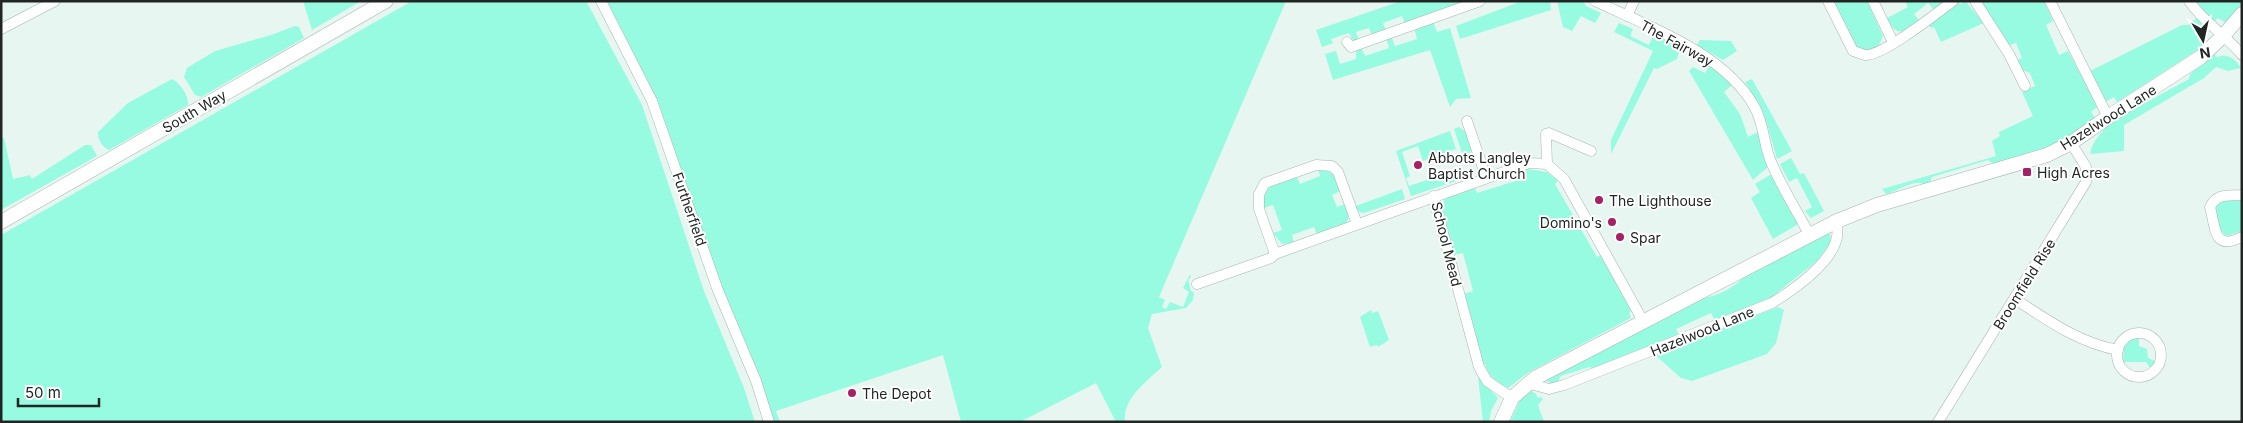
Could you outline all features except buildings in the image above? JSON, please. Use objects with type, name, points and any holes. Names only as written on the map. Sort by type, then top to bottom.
[{"type":"street","points":[[2,27],[55,1]]},
{"type":"street","name":"South Way","points":[[1,222],[386,1]]},
{"type":"street","name":"Furtherfield","points":[[601,1],[652,100],[717,288],[756,382],[769,422]]},
{"type":"street","points":[[1350,49],[1480,1]]},
{"type":"street","name":"The Fairway","points":[[1595,1],[1699,52],[1723,69],[1738,84],[1758,114],[1763,125],[1771,163],[1809,234]]},
{"type":"street","points":[[1627,16],[1634,1]]},
{"type":"street","points":[[1828,1],[1853,51],[1864,55],[1875,53],[1894,42],[1930,19],[1953,1]]},
{"type":"street","points":[[1873,1],[1894,42]]},
{"type":"street","points":[[1975,1],[2010,54],[2025,86]]},
{"type":"street","points":[[2050,1],[2108,117]]},
{"type":"street","points":[[2189,1],[2199,16],[2242,55]]},
{"type":"street","name":"Hazelwood Lane","points":[[1500,422],[1512,398],[1527,383],[1809,234],[1877,204],[2046,155],[2071,143],[2194,61],[2223,36],[2242,14]]},
{"type":"street","points":[[1467,120],[1486,177]]},
{"type":"street","points":[[1592,151],[1550,133],[1546,134],[1547,164],[1564,179],[1643,321]]},
{"type":"street","name":"Broomfield Rise","points":[[1938,422],[2086,182],[2088,174],[2086,167],[2071,143]]},
{"type":"street","name":"School Mead","points":[[1512,398],[1487,381],[1479,367],[1433,196],[1529,163],[1547,164]]},
{"type":"street","points":[[1275,254],[1259,209],[1259,194],[1265,183],[1316,165],[1332,166],[1338,172],[1357,224]]},
{"type":"street","points":[[2242,195],[2219,196],[2213,200],[2210,207],[2218,238],[2223,243],[2230,243],[2242,237]]},
{"type":"street","points":[[1197,284],[1433,196]]},
{"type":"street","name":"Hazelwood Lane","points":[[1527,383],[1549,389],[1564,385],[1772,303],[1802,282],[1821,264],[1837,237],[1837,221]]},
{"type":"street","points":[[2015,299],[2070,334],[2105,348],[2118,350]]},
{"type":"street","points":[[2142,332],[2157,341],[2162,355],[2156,369],[2150,374],[2135,376],[2128,373],[2119,364],[2118,350],[2124,338],[2131,334],[2142,332]]},
{"type":"green space","points":[[303,1],[361,1],[312,30]]},
{"type":"green space","points":[[412,1],[586,1],[642,105],[704,291],[744,388],[755,422],[1,422],[1,235]]},
{"type":"green space","points":[[606,1],[1286,1],[1159,297],[1165,300],[1162,307],[1166,309],[1170,302],[1183,307],[1189,292],[1183,288],[1190,274],[1191,277],[1188,280],[1191,291],[1194,293],[1193,300],[1186,308],[1152,314],[1148,328],[1162,367],[1131,398],[1125,414],[1125,422],[1116,422],[1096,383],[1020,422],[961,422],[943,355],[776,411],[780,422],[773,422],[721,286],[656,98]]},
{"type":"green space","points":[[1401,1],[1468,1],[1405,24],[1402,16],[1383,23],[1386,31],[1372,36],[1369,28],[1356,32],[1359,40],[1353,40],[1349,33],[1331,39],[1333,43],[1322,47],[1316,30]]},
{"type":"green space","points":[[1522,1],[1550,1],[1551,10],[1460,39],[1456,26]]},
{"type":"green space","points":[[1557,1],[1583,1],[1586,6],[1601,13],[1595,23],[1581,16],[1572,31],[1563,27]]},
{"type":"green space","points":[[1832,1],[1867,1],[1883,36],[1879,45],[1865,50],[1856,46]]},
{"type":"green space","points":[[1905,1],[1945,1],[1934,10],[1928,3],[1914,14],[1920,21],[1901,32],[1894,29],[1887,18],[1908,7]]},
{"type":"green space","points":[[1958,1],[1960,4],[1966,2],[1984,23],[1941,42],[1934,27],[1931,28],[1929,24]]},
{"type":"green space","points":[[1980,1],[2044,1],[2053,21],[2046,25],[2059,55],[2068,51],[2096,103],[2097,107],[2091,112],[2095,118],[2073,135],[2047,147],[1993,164],[1988,160],[1932,177],[1930,182],[1924,184],[1910,184],[1886,194],[1882,189],[1996,156],[1992,141],[2000,136],[1999,132],[2033,116],[2022,92],[2035,86],[2030,73],[2019,69],[2015,61],[2022,58],[2016,43],[2008,46]]},
{"type":"green space","points":[[2193,1],[2242,1],[2242,4],[2226,23],[2218,18],[2212,24]]},
{"type":"green space","points":[[2197,18],[2207,30],[2201,36],[2207,42],[2205,45],[2117,102],[2114,97],[2107,101],[2105,99],[2090,71],[2182,25],[2188,25]]},
{"type":"green space","points":[[1433,21],[1437,32],[1450,28],[1471,98],[1456,99],[1450,107],[1430,50],[1333,80],[1325,54],[1336,51],[1340,64],[1356,59],[1356,49],[1361,47],[1365,56],[1389,48],[1386,38],[1391,36],[1395,46],[1417,39],[1414,28]]},
{"type":"green space","points":[[1619,23],[1633,29],[1630,36],[1649,45],[1654,34],[1680,48],[1677,59],[1657,69],[1654,68],[1611,154],[1611,140],[1653,51],[1614,32]]},
{"type":"green space","points":[[295,26],[299,27],[304,38],[201,97],[195,95],[184,77],[187,68],[215,51]]},
{"type":"green space","points":[[1700,40],[1731,41],[1737,51],[1723,60],[1697,45]]},
{"type":"green space","points":[[2214,54],[2217,57],[2228,56],[2241,68],[2228,71],[2216,67],[2204,78],[2124,125],[2124,151],[2091,154],[2096,139],[2121,114],[2189,79],[2190,74]]},
{"type":"green space","points":[[1710,64],[1732,85],[1724,92],[1740,114],[1748,137],[1758,132],[1768,167],[1753,180],[1689,71],[1693,67],[1705,73]]},
{"type":"green space","points":[[172,79],[183,90],[188,105],[109,150],[101,143],[98,132],[128,103]]},
{"type":"green space","points":[[1752,79],[1792,151],[1777,159],[1767,124],[1758,102],[1745,82]]},
{"type":"green space","points":[[1459,127],[1466,132],[1472,149],[1470,153],[1463,156],[1454,129]]},
{"type":"green space","points":[[1450,131],[1456,149],[1423,161],[1418,146],[1402,152],[1410,176],[1406,178],[1409,186],[1463,168],[1465,178],[1411,196],[1396,151]]},
{"type":"green space","points":[[4,138],[13,179],[30,175],[32,179],[85,145],[91,145],[97,156],[1,210],[1,139]]},
{"type":"green space","points":[[1791,158],[1800,174],[1804,173],[1824,211],[1811,218],[1805,211],[1812,207],[1797,178],[1789,182],[1780,164]]},
{"type":"green space","points":[[1318,169],[1328,171],[1336,178],[1341,191],[1332,195],[1337,207],[1345,204],[1348,220],[1345,225],[1317,235],[1314,227],[1292,235],[1294,243],[1282,244],[1273,233],[1282,230],[1273,205],[1264,208],[1264,200],[1268,189],[1277,183],[1297,177],[1300,184],[1320,176]]},
{"type":"green space","points":[[1527,169],[1547,172],[1558,181],[1555,184],[1597,257],[1601,255],[1631,311],[1629,313],[1631,318],[1529,372],[1508,388],[1494,379],[1488,372],[1485,364],[1482,364],[1464,294],[1473,291],[1463,253],[1453,255],[1441,209],[1445,198],[1474,186],[1477,193],[1525,178],[1523,171]]},
{"type":"green space","points":[[1772,175],[1797,222],[1797,225],[1773,239],[1751,198],[1760,192],[1755,184]]},
{"type":"green space","points":[[1402,189],[1405,199],[1365,213],[1360,212],[1356,206]]},
{"type":"green space","points":[[2242,199],[2242,231],[2226,236],[2217,220],[2217,201]]},
{"type":"green space","points":[[1825,234],[1830,234],[1831,242],[1817,261],[1769,299],[1715,321],[1711,313],[1676,329],[1680,337],[1595,369],[1589,367],[1561,376],[1556,384],[1544,380],[1697,298],[1704,298],[1724,291],[1747,274]]},
{"type":"green space","points":[[1778,307],[1784,310],[1776,343],[1767,354],[1692,381],[1681,378],[1654,354]]},
{"type":"green space","points":[[1371,310],[1372,313],[1378,311],[1389,340],[1378,347],[1377,345],[1370,347],[1360,317]]},
{"type":"green space","points":[[2139,336],[2139,346],[2147,349],[2148,358],[2157,362],[2151,369],[2146,362],[2123,362],[2124,347],[2131,338]]},
{"type":"green space","points":[[1478,377],[1498,398],[1491,411],[1489,422],[1483,422]]},
{"type":"green space","points":[[1529,390],[1535,393],[1538,398],[1541,397],[1543,399],[1538,405],[1544,422],[1510,422],[1523,393]]},
{"type":"place","name":"Abbots Langley Baptist Church","points":[[1418,165]]},
{"type":"place","name":"High Acres","points":[[2027,172]]},
{"type":"place","name":"The Lighthouse","points":[[1599,200]]},
{"type":"place","name":"Domino's","points":[[1612,222]]},
{"type":"place","name":"Spar","points":[[1620,237]]},
{"type":"place","name":"The Depot","points":[[852,393]]}]
